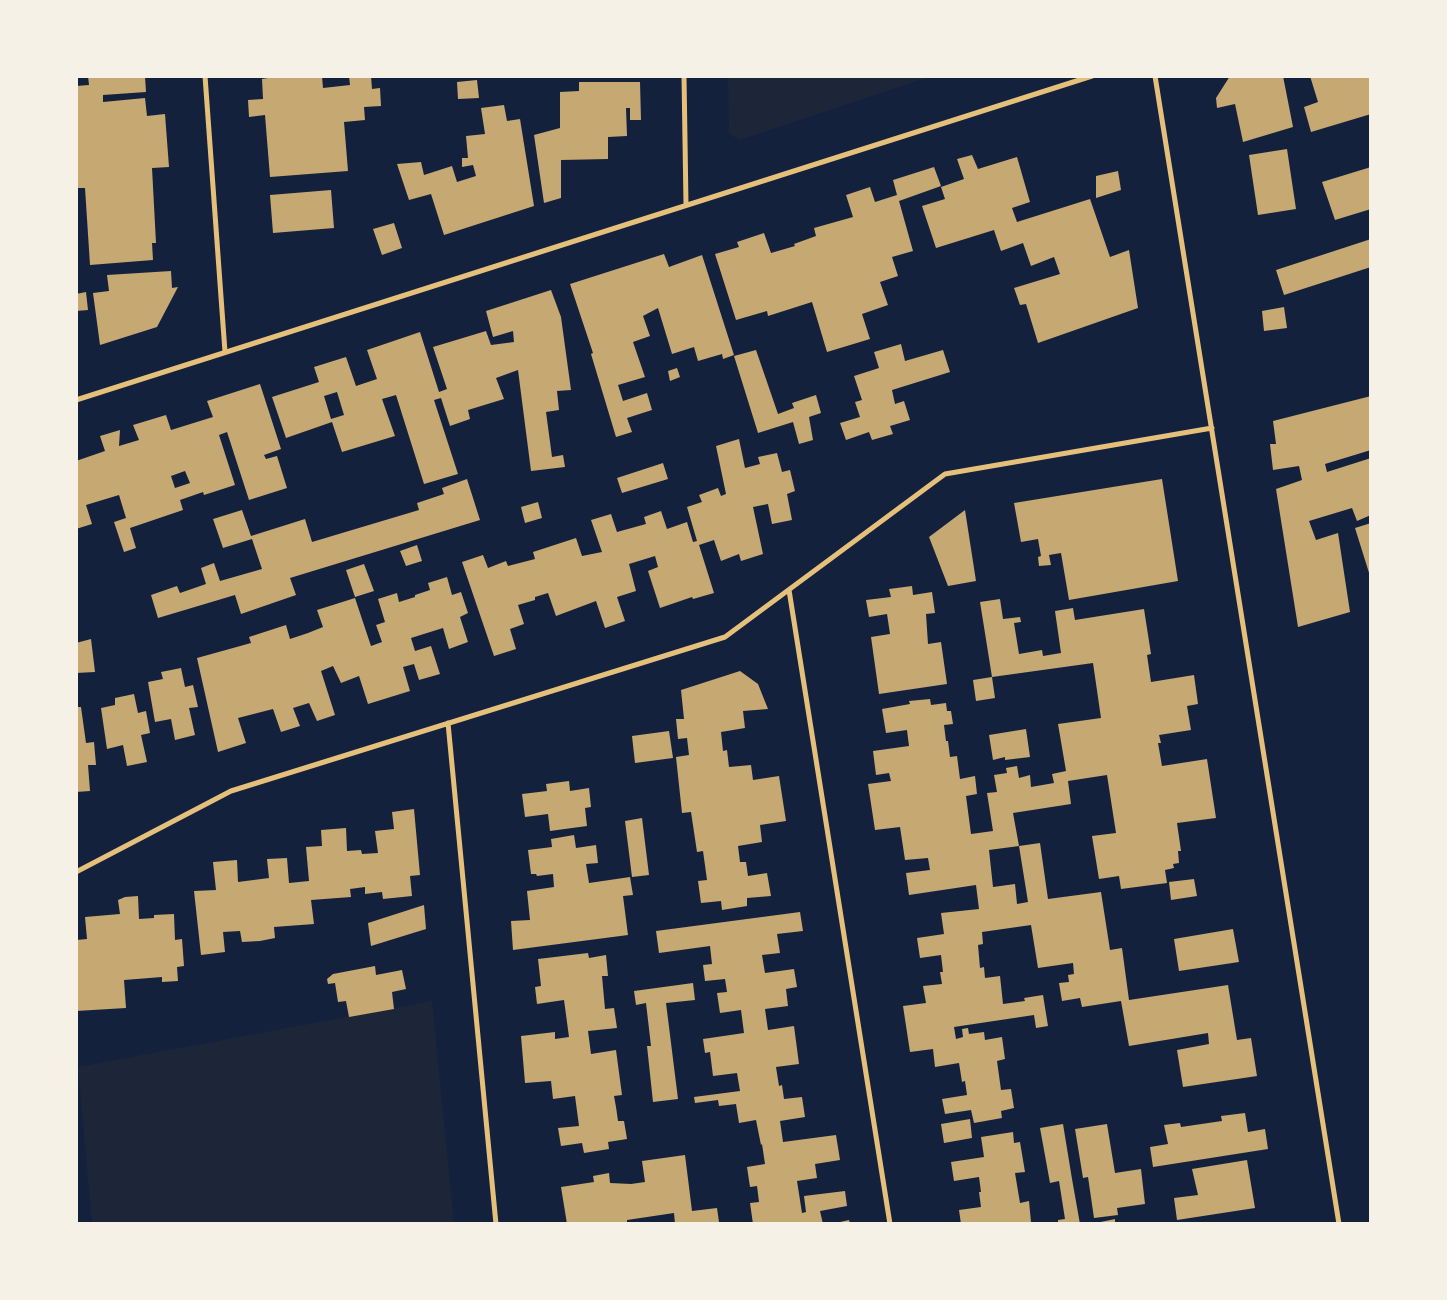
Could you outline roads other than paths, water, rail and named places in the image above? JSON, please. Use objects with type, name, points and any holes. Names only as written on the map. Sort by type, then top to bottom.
[{"type":"street","points":[[205,76],[225,352]]},
{"type":"street","points":[[684,76],[686,205]]},
{"type":"street","points":[[76,400],[1092,76]]},
{"type":"street","points":[[1155,76],[1339,1224]]},
{"type":"street","points":[[76,872],[231,790],[725,638],[945,474],[1212,428]]},
{"type":"street","points":[[789,590],[890,1224]]},
{"type":"street","points":[[448,724],[496,1224]]}]
